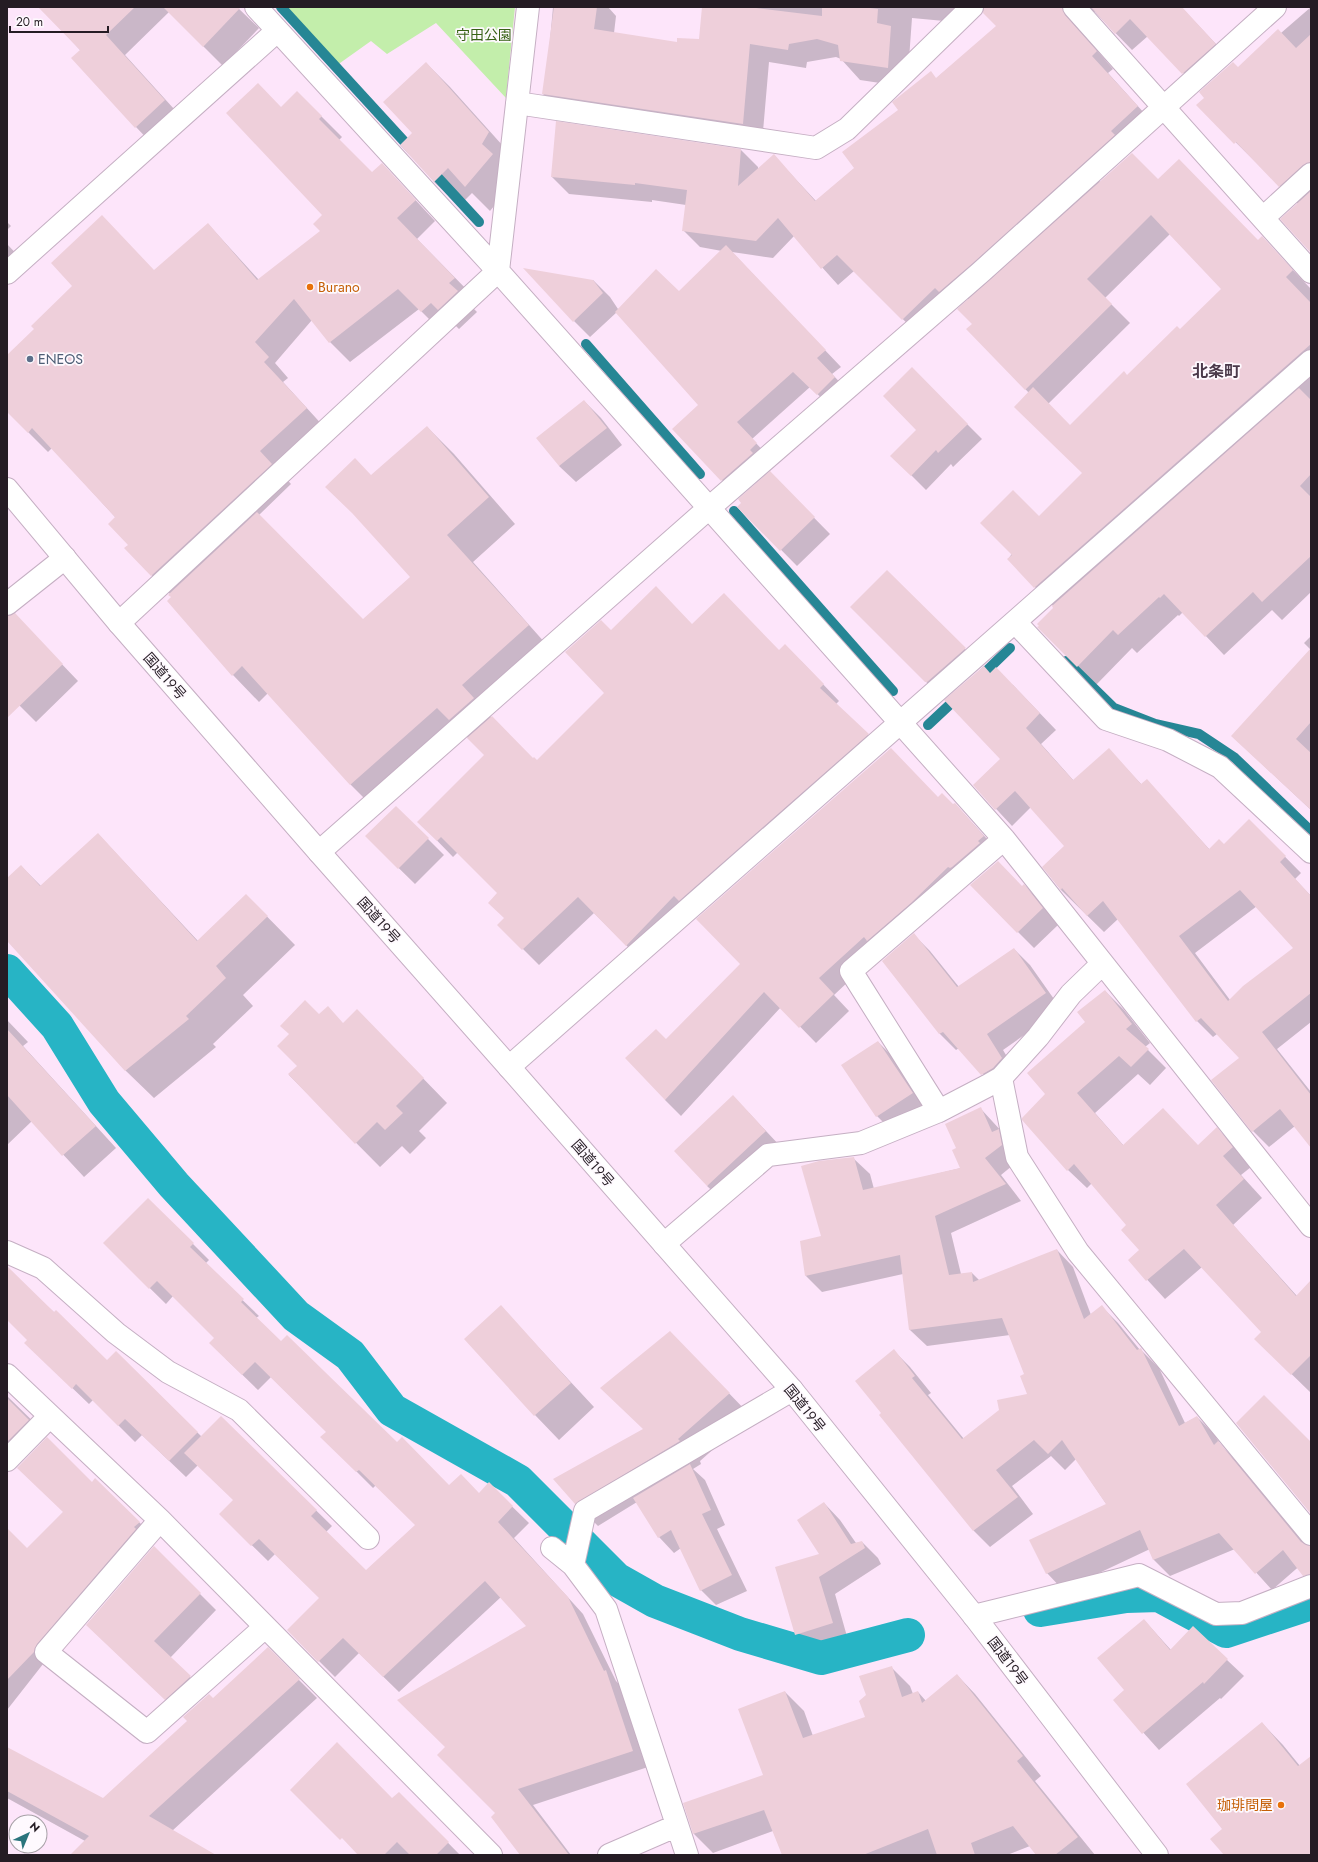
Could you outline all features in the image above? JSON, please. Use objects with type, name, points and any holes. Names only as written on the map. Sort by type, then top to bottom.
[{"type":"main road","points":[[256,7],[498,271],[1004,839],[1311,1226]]},
{"type":"main road","points":[[119,623],[498,271],[528,7]]},
{"type":"main road","points":[[517,103],[816,148],[847,129],[972,7]]},
{"type":"main road","points":[[1074,7],[1311,272]]},
{"type":"main road","points":[[319,852],[709,508],[981,272],[1275,7]]},
{"type":"main road","points":[[7,273],[277,31]]},
{"type":"main road","points":[[1263,218],[1311,174]]},
{"type":"main road","points":[[509,1067],[1016,623],[1311,361]]},
{"type":"main road","name":"国道19号","points":[[7,489],[119,623],[792,1390],[974,1616],[1157,1855]]},
{"type":"main road","points":[[7,604],[65,558]]},
{"type":"main road","points":[[1016,623],[1106,720],[1168,740],[1220,767],[1311,852]]},
{"type":"main road","points":[[939,1111],[851,971],[1004,839]]},
{"type":"main road","points":[[664,1244],[768,1155],[862,1143],[939,1111],[1001,1078],[1038,1037],[1071,994],[1102,964]]},
{"type":"main road","points":[[1001,1078],[1017,1157],[1078,1252],[1311,1534]]},
{"type":"main road","points":[[7,1252],[43,1268],[116,1334],[168,1372],[239,1410],[368,1538]]},
{"type":"main road","points":[[7,1375],[160,1520],[491,1855]]},
{"type":"main road","points":[[574,1561],[585,1511],[792,1390]]},
{"type":"main road","points":[[7,1460],[50,1416]]},
{"type":"main road","points":[[160,1520],[46,1652],[147,1732],[265,1627]]},
{"type":"main road","points":[[552,1548],[574,1561],[606,1609],[676,1826],[687,1855]]},
{"type":"main road","points":[[974,1616],[1139,1575],[1216,1614],[1242,1614],[1311,1586]]},
{"type":"main road","points":[[609,1855],[676,1826]]},
{"type":"green space","name":"守田公園","points":[[281,7],[515,7],[506,98],[436,23],[387,54],[371,41],[333,68]]},
{"type":"building","points":[[38,7],[135,7],[106,35],[165,100],[135,128],[71,58],[80,50]]},
{"type":"building","points":[[163,7],[241,7],[203,47]]},
{"type":"building","points":[[554,7],[597,7],[594,29],[677,42],[677,38],[699,39],[702,7],[748,7],[822,16],[822,7],[862,7],[878,9],[877,23],[891,26],[888,68],[840,61],[838,45],[817,39],[789,44],[788,50],[750,44],[743,124],[542,94]]},
{"type":"building","points":[[984,7],[1062,7],[1065,15],[1097,51],[1092,56],[1138,106],[1111,131],[1115,135],[973,263],[939,292],[935,288],[902,320],[837,255],[821,269],[778,218],[756,241],[682,231],[687,190],[635,183],[635,185],[551,177],[556,121],[741,149],[738,186],[774,154],[815,201],[854,168],[842,152],[898,110],[892,102],[931,71],[936,78],[996,26],[983,13]]},
{"type":"building","points":[[1091,7],[1182,7],[1216,44],[1182,74],[1130,19],[1115,34]]},
{"type":"building","points":[[1278,29],[1296,48],[1311,34],[1311,162],[1303,165],[1279,187],[1236,142],[1234,144],[1196,105],[1204,98],[1199,92],[1233,62],[1238,67]]},
{"type":"building","points":[[426,62],[489,132],[482,144],[493,154],[465,187],[448,168],[434,182],[400,145],[412,133],[383,102]]},
{"type":"building","points":[[258,83],[281,107],[297,91],[322,116],[319,119],[372,172],[382,163],[416,200],[397,218],[455,278],[449,283],[458,291],[438,310],[431,303],[421,312],[398,289],[329,343],[294,299],[255,342],[269,357],[264,362],[307,408],[260,451],[272,464],[151,576],[124,548],[128,545],[108,524],[115,517],[32,428],[28,433],[7,412],[7,355],[34,329],[31,326],[72,286],[51,263],[102,215],[154,270],[208,223],[257,280],[320,231],[313,224],[322,215],[226,113]]},
{"type":"building","points":[[1132,153],[1158,179],[1179,159],[1258,240],[1262,236],[1293,270],[1286,277],[1311,303],[1311,344],[1034,588],[1007,559],[1012,555],[980,523],[1013,490],[1039,516],[1082,473],[1014,407],[1033,387],[1070,425],[1124,371],[1127,375],[1177,326],[1180,329],[1221,289],[1151,215],[1087,279],[1112,304],[1025,390],[966,329],[972,324],[957,309]]},
{"type":"building","points":[[1311,191],[1311,253],[1280,219]]},
{"type":"building","points":[[726,245],[826,350],[817,358],[835,377],[817,395],[793,372],[737,422],[757,443],[750,450],[753,453],[721,481],[672,429],[698,405],[615,312],[656,269],[679,291]]},
{"type":"building","points":[[523,268],[593,280],[603,293],[573,322]]},
{"type":"building","points":[[912,367],[968,424],[938,453],[936,450],[911,476],[890,456],[916,430],[883,396]]},
{"type":"building","points":[[1299,388],[1311,400],[1311,474],[1300,486],[1311,497],[1311,556],[1262,602],[1253,592],[1205,637],[1164,594],[1118,635],[1113,630],[1077,667],[1037,627],[1039,626],[1037,624],[1053,608],[1052,606]]},
{"type":"building","points":[[584,400],[607,428],[559,466],[536,438]]},
{"type":"building","points":[[427,426],[489,497],[447,535],[529,625],[462,685],[474,698],[449,720],[437,708],[350,785],[242,666],[232,676],[167,601],[171,597],[168,595],[257,512],[363,619],[410,577],[352,513],[325,487],[355,458],[371,475]]},
{"type":"building","points":[[770,471],[815,517],[780,551],[737,507],[741,503],[738,499]]},
{"type":"building","points":[[887,570],[966,648],[927,682],[925,682],[850,607]]},
{"type":"building","points":[[656,586],[692,624],[724,593],[779,650],[785,644],[824,684],[820,688],[869,734],[679,901],[674,896],[626,946],[578,897],[522,950],[497,925],[504,918],[488,903],[497,893],[441,837],[437,841],[417,822],[484,755],[467,738],[492,716],[533,758],[534,757],[537,760],[604,693],[565,652],[601,620],[611,630]]},
{"type":"building","points":[[15,613],[63,664],[7,718],[7,616]]},
{"type":"building","points":[[1311,648],[1311,722],[1296,739],[1311,753],[1311,810],[1231,736]]},
{"type":"building","points":[[984,666],[990,673],[996,667],[1040,713],[1026,728],[1073,780],[1109,748],[1141,784],[1147,779],[1209,849],[1219,839],[1224,844],[1249,819],[1286,856],[1280,862],[1311,896],[1311,993],[1262,1032],[1311,1095],[1311,1148],[1280,1109],[1252,1132],[1211,1080],[1239,1058],[1201,1018],[1196,1022],[1103,901],[1087,916],[1062,888],[1061,890],[1042,867],[1064,846],[1015,791],[995,810],[973,785],[1000,759],[944,700]],"holes":[[[1240,890],[1293,948],[1243,986],[1228,1001],[1179,936]]]},
{"type":"building","points":[[891,748],[938,797],[942,793],[953,804],[955,803],[984,836],[978,841],[980,843],[952,867],[948,867],[911,903],[867,941],[864,937],[819,978],[834,994],[799,1028],[764,992],[665,1100],[625,1058],[656,1029],[666,1039],[740,964],[696,919]]},
{"type":"building","points":[[396,806],[429,838],[398,869],[365,836]]},
{"type":"building","points":[[98,833],[197,941],[246,894],[268,916],[216,966],[226,978],[186,1016],[189,1019],[125,1071],[7,941],[7,878],[21,865],[40,886]]},
{"type":"building","points":[[998,861],[1022,886],[1024,884],[1043,908],[1017,933],[970,885]]},
{"type":"building","points":[[914,933],[957,987],[1014,948],[1046,993],[987,1034],[1002,1058],[993,1068],[981,1075],[943,1032],[939,1034],[882,961]]},
{"type":"building","points":[[1105,990],[1132,1024],[1126,1029],[1149,1049],[1131,1067],[1119,1056],[1077,1093],[1123,1145],[1163,1108],[1198,1145],[1217,1127],[1233,1147],[1223,1156],[1244,1179],[1216,1205],[1296,1296],[1311,1280],[1311,1355],[1291,1375],[1254,1339],[1261,1332],[1184,1249],[1146,1281],[1128,1260],[1139,1250],[1121,1230],[1126,1225],[1074,1164],[1067,1171],[1022,1120],[1022,1118],[1045,1094],[1027,1073],[1085,1022],[1077,1012]]},
{"type":"building","points":[[305,1000],[319,1014],[328,1006],[343,1023],[357,1009],[424,1078],[396,1106],[403,1113],[385,1130],[377,1122],[355,1144],[288,1074],[297,1066],[277,1046],[289,1034],[280,1026]]},
{"type":"building","points":[[7,1029],[96,1126],[62,1156],[7,1095]]},
{"type":"building","points":[[878,1041],[913,1093],[876,1117],[841,1065]]},
{"type":"building","points":[[733,1095],[766,1131],[707,1186],[674,1151]]},
{"type":"building","points":[[981,1107],[992,1132],[999,1129],[1002,1145],[985,1158],[1006,1184],[935,1216],[949,1275],[972,1272],[973,1282],[1057,1249],[1084,1319],[1102,1305],[1137,1350],[1141,1348],[1179,1426],[1197,1416],[1214,1445],[1218,1441],[1301,1542],[1311,1546],[1311,1574],[1303,1576],[1283,1550],[1255,1574],[1219,1533],[1153,1560],[1140,1530],[1046,1574],[1029,1540],[1106,1504],[1062,1440],[1048,1454],[1034,1440],[996,1470],[1018,1497],[973,1531],[879,1415],[881,1413],[855,1381],[894,1349],[915,1376],[912,1378],[962,1439],[999,1410],[997,1400],[1027,1394],[1020,1376],[1024,1374],[1002,1318],[909,1330],[900,1255],[805,1276],[800,1241],[821,1236],[801,1166],[819,1161],[854,1157],[863,1190],[960,1168],[952,1150],[956,1148],[945,1124]]},
{"type":"building","points":[[148,1198],[194,1243],[190,1247],[244,1299],[241,1302],[281,1341],[287,1335],[397,1442],[402,1437],[449,1485],[461,1474],[479,1493],[489,1482],[513,1506],[498,1522],[568,1597],[604,1671],[606,1670],[633,1751],[518,1789],[569,1855],[520,1855],[491,1817],[495,1813],[437,1755],[445,1747],[397,1700],[526,1626],[485,1581],[383,1677],[343,1638],[318,1662],[287,1630],[319,1598],[259,1539],[251,1546],[219,1514],[233,1500],[184,1453],[221,1416],[317,1510],[311,1516],[366,1570],[415,1525],[359,1470],[356,1472],[320,1437],[326,1432],[255,1362],[242,1375],[209,1343],[214,1338],[157,1281],[149,1289],[103,1243]]},
{"type":"building","points":[[7,1266],[54,1312],[56,1310],[107,1360],[116,1351],[198,1432],[169,1461],[125,1419],[118,1426],[76,1384],[72,1389],[24,1343],[27,1340],[7,1320]]},
{"type":"building","points":[[501,1305],[571,1383],[534,1416],[464,1339]]},
{"type":"building","points":[[670,1331],[730,1393],[678,1439],[680,1441],[575,1504],[553,1479],[643,1429],[600,1388]]},
{"type":"building","points":[[1264,1395],[1311,1442],[1311,1514],[1236,1423]]},
{"type":"building","points":[[7,1398],[29,1420],[7,1442]]},
{"type":"building","points":[[47,1437],[92,1482],[95,1478],[140,1522],[134,1527],[136,1529],[37,1644],[34,1652],[7,1680],[7,1528],[27,1548],[63,1512],[17,1468]]},
{"type":"building","points":[[690,1464],[711,1510],[702,1514],[732,1575],[700,1591],[671,1530],[658,1538],[633,1498]]},
{"type":"building","points":[[824,1502],[851,1544],[862,1541],[865,1548],[819,1577],[833,1623],[795,1635],[775,1567],[819,1554],[797,1520]]},
{"type":"building","points":[[154,1546],[201,1593],[154,1641],[191,1676],[165,1700],[86,1625]]},
{"type":"building","points":[[1144,1619],[1170,1650],[1193,1626],[1228,1659],[1204,1684],[1203,1682],[1142,1734],[1113,1700],[1124,1690],[1097,1658]]},
{"type":"building","points":[[268,1647],[300,1679],[149,1816],[216,1855],[70,1855],[89,1836],[7,1791],[7,1747],[103,1798],[187,1721],[183,1717],[209,1694],[213,1698]]},
{"type":"building","points":[[892,1666],[902,1697],[918,1691],[922,1703],[957,1674],[1023,1756],[1017,1761],[1078,1837],[1055,1855],[1036,1855],[1013,1826],[971,1843],[975,1855],[937,1855],[928,1829],[863,1855],[782,1855],[764,1810],[693,1834],[683,1803],[763,1775],[738,1709],[785,1691],[803,1738],[865,1717],[859,1701],[866,1695],[859,1676]]},
{"type":"building","points":[[1262,1722],[1298,1766],[1311,1756],[1311,1855],[1224,1855],[1210,1839],[1222,1829],[1186,1784]]},
{"type":"building","points":[[337,1742],[392,1798],[399,1792],[449,1842],[436,1855],[410,1855],[397,1842],[384,1855],[358,1855],[342,1838],[340,1840],[290,1790]]},
{"type":"waterway","points":[[281,7],[412,150]]},
{"type":"waterway","points":[[430,169],[479,222]]},
{"type":"waterway","points":[[586,344],[700,474]]},
{"type":"waterway","points":[[734,511],[893,691]]},
{"type":"waterway","points":[[978,679],[1010,648]]},
{"type":"waterway","points":[[1066,661],[1114,708],[1155,724],[1199,734],[1235,758],[1311,831]]},
{"type":"waterway","points":[[928,725],[959,696]]},
{"type":"waterway","points":[[7,971],[57,1026],[104,1102],[174,1185],[296,1316],[350,1355],[392,1410],[518,1481],[616,1579],[655,1601],[740,1634],[821,1658],[908,1635]]},
{"type":"waterway","points":[[1040,1610],[1126,1596],[1159,1595],[1226,1631],[1311,1603]]},
{"type":"place","name":"Burano","points":[[310,287]]},
{"type":"place","name":"ENEOS","points":[[30,359]]},
{"type":"place","name":"珈琲問屋","points":[[1281,1805]]},
{"type":"district","name":"北条町","points":[[1216,371]]}]
